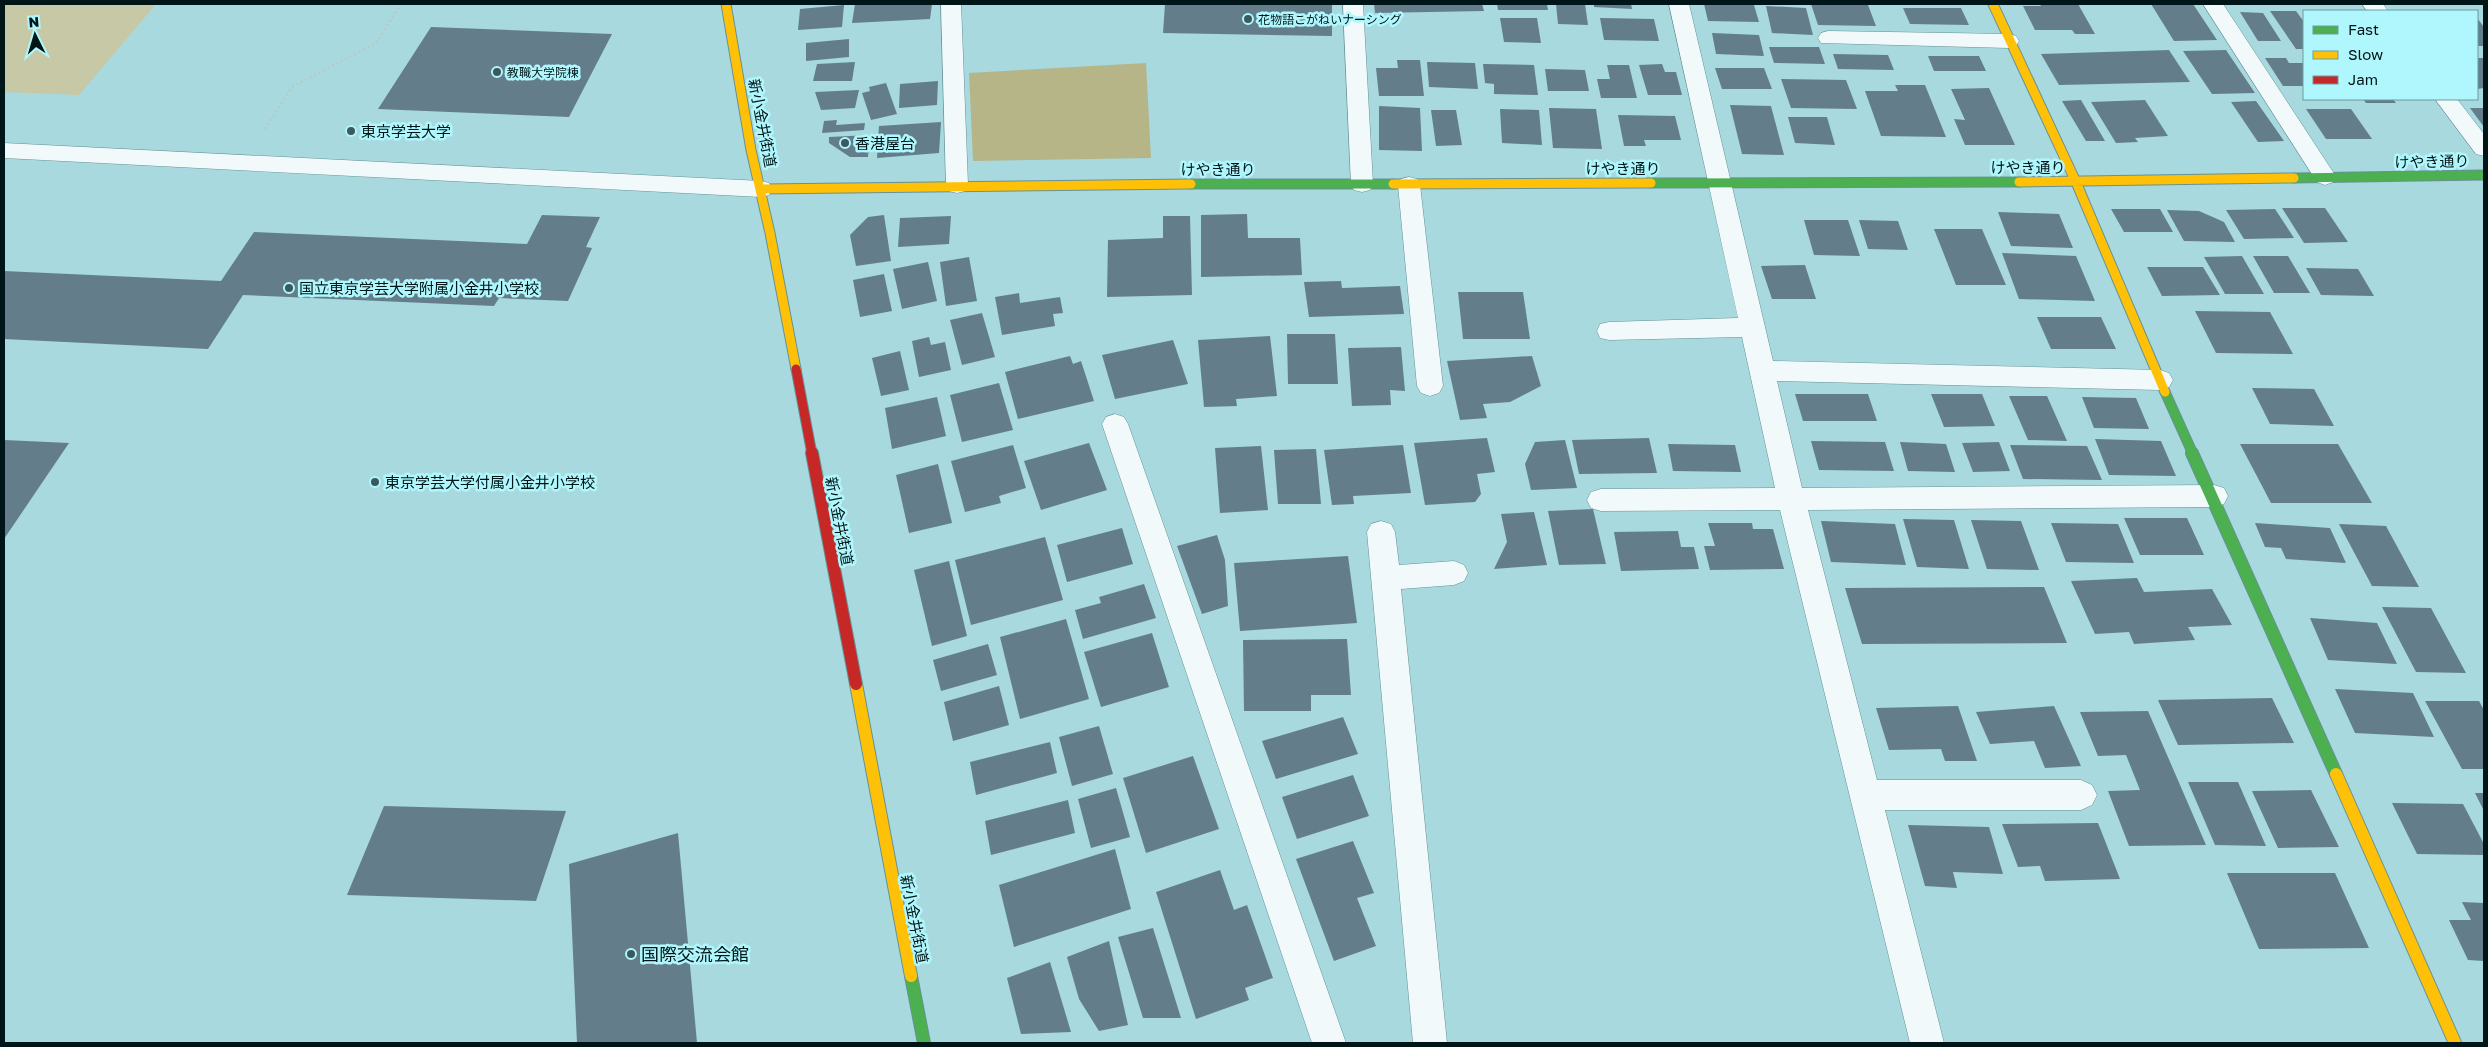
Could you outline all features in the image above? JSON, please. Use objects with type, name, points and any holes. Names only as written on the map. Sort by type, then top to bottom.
[{"type":"street","name":"新小金井街道","points":[[726,4],[751,150],[761,189],[924,1043]]},
{"type":"street","points":[[1993,4],[2076,182],[2160,380],[2214,496],[2455,1043]]},
{"type":"street","name":"けやき通り","points":[[761,189],[957,185],[2076,182],[2484,175]]},
{"type":"lane","points":[[951,4],[957,185]]},
{"type":"lane","points":[[1353,4],[1362,184]]},
{"type":"lane","points":[[1679,4],[1791,498],[1928,1043]]},
{"type":"lane","points":[[2213,4],[2325,177]]},
{"type":"lane","points":[[1828,38],[2010,41]]},
{"type":"lane","points":[[2447,100],[2484,149]]},
{"type":"lane","points":[[4,150],[761,189]]},
{"type":"lane","points":[[1409,185],[1430,386]]},
{"type":"lane","points":[[1609,331],[1752,327]]},
{"type":"lane","points":[[1763,371],[2160,380]]},
{"type":"lane","points":[[1115,424],[1329,1043]]},
{"type":"lane","points":[[1601,500],[2214,496]]},
{"type":"lane","points":[[1381,532],[1430,1043]]},
{"type":"lane","points":[[1386,578],[1454,573]]},
{"type":"lane","points":[[1865,795],[2081,795]]},
{"type":"path","points":[[242,162],[292,87],[376,44],[401,4]]},
{"type":"green space","points":[[4,4],[156,4],[79,95],[4,92]]},
{"type":"shaded area","points":[[1146,63],[1151,158],[973,161],[969,73]]},
{"type":"building","points":[[855,4],[932,4],[930,19],[852,23]]},
{"type":"building","name":"花物語こがねいナーシング","points":[[1165,4],[1332,4],[1332,36],[1163,33]]},
{"type":"building","points":[[1374,4],[1482,4],[1484,11],[1375,13]]},
{"type":"building","points":[[1497,4],[1547,4],[1548,10],[1498,10]]},
{"type":"building","points":[[1556,4],[1585,4],[1588,25],[1558,24]]},
{"type":"building","points":[[1594,4],[1631,4],[1632,9],[1594,7]]},
{"type":"building","points":[[1704,4],[1754,5],[1759,22],[1708,21]]},
{"type":"building","points":[[1811,4],[1868,5],[1876,26],[1818,25]]},
{"type":"building","points":[[2040,4],[2078,4],[2095,34],[2075,34],[2072,30],[2035,30],[2023,6],[2041,6]]},
{"type":"building","points":[[2151,4],[2193,4],[2217,40],[2174,41]]},
{"type":"building","points":[[844,5],[842,27],[798,30],[800,9]]},
{"type":"building","points":[[1766,6],[1806,8],[1813,35],[1772,33]]},
{"type":"building","points":[[1903,8],[1961,8],[1969,25],[1910,24]]},
{"type":"building","points":[[2270,11],[2296,11],[2303,21],[2303,49],[2296,49]]},
{"type":"building","points":[[2240,12],[2263,13],[2281,41],[2258,41]]},
{"type":"building","points":[[1500,18],[1537,18],[1541,43],[1504,42]]},
{"type":"building","points":[[1600,18],[1654,19],[1659,41],[1604,40]]},
{"type":"building","points":[[2478,19],[2484,27],[2484,46],[2478,46]]},
{"type":"building","name":"教職大学院棟","points":[[431,27],[612,34],[569,117],[378,109]]},
{"type":"building","points":[[1712,33],[1759,35],[1764,56],[1716,54]]},
{"type":"building","points":[[849,39],[849,57],[806,61],[806,43]]},
{"type":"building","points":[[1769,47],[1819,47],[1825,64],[1774,63]]},
{"type":"building","points":[[2169,50],[2190,82],[2059,85],[2041,54]]},
{"type":"building","points":[[2226,50],[2255,93],[2212,94],[2183,51]]},
{"type":"building","points":[[1833,54],[1888,55],[1894,70],[1838,69]]},
{"type":"building","points":[[1928,56],[1979,56],[1986,71],[1934,71]]},
{"type":"building","points":[[2265,58],[2286,58],[2289,63],[2303,63],[2303,86],[2283,86]]},
{"type":"building","points":[[2478,58],[2484,58],[2484,88],[2478,89]]},
{"type":"building","points":[[1397,60],[1420,60],[1424,96],[1379,96],[1376,68],[1398,68]]},
{"type":"building","points":[[855,62],[852,81],[813,81],[817,64]]},
{"type":"building","points":[[1427,62],[1475,63],[1478,89],[1429,87]]},
{"type":"building","points":[[1483,64],[1534,65],[1538,95],[1494,94],[1494,84],[1485,83]]},
{"type":"building","points":[[1662,64],[1665,72],[1676,72],[1682,95],[1648,95],[1639,65]]},
{"type":"building","points":[[1607,65],[1629,65],[1637,98],[1601,98],[1597,79],[1610,79]]},
{"type":"building","points":[[1715,68],[1764,68],[1772,89],[1722,89]]},
{"type":"building","points":[[1545,69],[1585,70],[1589,91],[1548,91]]},
{"type":"building","points":[[1781,79],[1846,80],[1857,109],[1791,108]]},
{"type":"building","points":[[938,81],[937,105],[899,108],[900,84]]},
{"type":"building","points":[[886,83],[897,114],[871,120],[862,93],[870,91],[869,87]]},
{"type":"building","points":[[1895,85],[1925,85],[1946,137],[1881,136],[1865,91],[1898,91]]},
{"type":"building","points":[[1989,88],[2015,145],[1965,145],[1954,119],[1965,120],[1951,89]]},
{"type":"building","points":[[859,90],[855,108],[821,110],[815,92]]},
{"type":"building","points":[[2081,100],[2105,141],[2086,141],[2062,101]]},
{"type":"building","points":[[2145,100],[2168,136],[2135,138],[2138,142],[2116,143],[2091,102]]},
{"type":"building","points":[[2364,100],[2394,100],[2396,103],[2366,103]]},
{"type":"building","points":[[2256,101],[2284,141],[2258,142],[2231,102]]},
{"type":"building","points":[[1730,105],[1771,106],[1784,155],[1742,154]]},
{"type":"building","points":[[1379,106],[1420,108],[1422,151],[1379,150]]},
{"type":"building","points":[[1549,108],[1596,109],[1602,149],[1553,148]]},
{"type":"building","points":[[2470,108],[2484,108],[2484,127]]},
{"type":"building","points":[[1500,109],[1539,110],[1542,145],[1502,143]]},
{"type":"building","points":[[2306,109],[2351,109],[2372,139],[2326,139]]},
{"type":"building","points":[[1431,110],[1456,110],[1462,145],[1436,146]]},
{"type":"building","points":[[1618,115],[1675,116],[1681,140],[1644,140],[1646,146],[1624,146]]},
{"type":"building","points":[[1788,117],[1827,117],[1835,145],[1795,143]]},
{"type":"building","points":[[837,120],[836,125],[865,123],[864,130],[822,133],[824,121]]},
{"type":"building","points":[[941,122],[939,153],[877,158],[879,126]]},
{"type":"building","points":[[870,135],[868,157],[850,157],[829,143],[829,137]]},
{"type":"building","points":[[2282,208],[2325,208],[2348,242],[2304,243]]},
{"type":"building","points":[[2111,209],[2160,209],[2173,232],[2124,232]]},
{"type":"building","points":[[2275,209],[2294,238],[2244,239],[2226,210]]},
{"type":"building","points":[[2167,210],[2199,211],[2224,222],[2235,242],[2184,241]]},
{"type":"building","points":[[1998,212],[2059,214],[2073,248],[2011,246]]},
{"type":"building","points":[[1247,214],[1248,238],[1300,238],[1302,275],[1201,277],[1201,215]]},
{"type":"building","name":"国立東京学芸大学附属小金井小学校","points":[[542,215],[600,217],[586,247],[592,248],[568,301],[499,298],[494,306],[243,295],[208,349],[4,339],[4,271],[221,281],[254,232],[527,244]]},
{"type":"building","points":[[884,215],[891,261],[856,266],[850,235],[868,217]]},
{"type":"building","points":[[951,216],[949,244],[898,247],[900,218]]},
{"type":"building","points":[[1163,216],[1190,216],[1192,295],[1107,297],[1108,240],[1163,238]]},
{"type":"building","points":[[1804,220],[1848,220],[1860,256],[1814,255]]},
{"type":"building","points":[[1859,220],[1898,221],[1908,250],[1868,249]]},
{"type":"building","points":[[1934,229],[1982,229],[2006,285],[1956,285]]},
{"type":"building","points":[[2002,253],[2076,256],[2095,301],[2019,299]]},
{"type":"building","points":[[2242,256],[2264,294],[2225,294],[2204,257]]},
{"type":"building","points":[[2253,256],[2288,256],[2310,293],[2274,293]]},
{"type":"building","points":[[969,257],[977,301],[946,306],[940,262]]},
{"type":"building","points":[[928,262],[937,301],[902,309],[893,269]]},
{"type":"building","points":[[1805,265],[1816,299],[1772,299],[1761,266]]},
{"type":"building","points":[[2147,267],[2203,267],[2220,295],[2162,296]]},
{"type":"building","points":[[2306,268],[2358,269],[2374,296],[2321,295]]},
{"type":"building","points":[[884,274],[892,311],[860,317],[853,280]]},
{"type":"building","points":[[1341,281],[1342,288],[1400,286],[1404,314],[1309,317],[1304,282]]},
{"type":"building","points":[[1458,292],[1523,292],[1530,339],[1463,339]]},
{"type":"building","points":[[1019,293],[1020,303],[1060,297],[1063,313],[1053,314],[1055,326],[1002,335],[995,297]]},
{"type":"building","points":[[2195,311],[2270,312],[2293,354],[2216,353]]},
{"type":"building","points":[[982,313],[995,357],[962,365],[950,320]]},
{"type":"building","points":[[2037,317],[2101,317],[2116,349],[2051,349]]},
{"type":"building","points":[[1287,334],[1335,334],[1338,384],[1288,384]]},
{"type":"building","points":[[1270,336],[1277,396],[1236,399],[1237,406],[1204,407],[1198,340]]},
{"type":"building","points":[[929,337],[931,345],[945,342],[951,370],[919,377],[912,341]]},
{"type":"building","points":[[1173,340],[1188,384],[1115,399],[1102,355]]},
{"type":"building","points":[[1401,347],[1405,391],[1390,390],[1391,405],[1352,406],[1348,348]]},
{"type":"building","points":[[900,351],[909,390],[881,396],[872,358]]},
{"type":"building","points":[[1070,356],[1073,364],[1081,361],[1094,401],[1018,419],[1005,372]]},
{"type":"building","points":[[1532,356],[1541,386],[1510,402],[1483,404],[1487,418],[1460,420],[1447,361]]},
{"type":"building","points":[[999,383],[1013,430],[962,442],[950,395]]},
{"type":"building","points":[[2252,388],[2314,389],[2334,426],[2270,424]]},
{"type":"building","points":[[1795,394],[1868,394],[1877,421],[1803,421]]},
{"type":"building","points":[[1931,394],[1982,394],[1995,426],[1944,427]]},
{"type":"building","points":[[2009,396],[2047,396],[2067,441],[2028,440]]},
{"type":"building","points":[[937,397],[946,436],[892,449],[885,408]]},
{"type":"building","points":[[2082,397],[2136,398],[2149,429],[2094,428]]},
{"type":"building","points":[[1487,438],[1495,472],[1477,474],[1481,494],[1475,502],[1425,505],[1414,443]]},
{"type":"building","points":[[1649,438],[1657,473],[1579,474],[1572,440]]},
{"type":"building","points":[[2095,439],[2161,441],[2176,476],[2109,475]]},
{"type":"building","points":[[4,440],[69,443],[4,539]]},
{"type":"building","points":[[1565,440],[1577,488],[1531,490],[1525,464],[1535,442]]},
{"type":"building","points":[[1811,441],[1885,442],[1894,471],[1819,470]]},
{"type":"building","points":[[1900,442],[1946,444],[1955,472],[1908,471]]},
{"type":"building","points":[[1999,442],[2010,471],[1973,472],[1962,443]]},
{"type":"building","points":[[1089,443],[1107,490],[1041,510],[1024,461]]},
{"type":"building","points":[[1668,444],[1735,445],[1741,472],[1673,471]]},
{"type":"building","points":[[2240,444],[2338,444],[2372,503],[2271,503]]},
{"type":"building","points":[[1013,445],[1026,488],[999,496],[1001,503],[965,512],[951,461]]},
{"type":"building","points":[[1403,445],[1411,493],[1353,496],[1354,504],[1332,505],[1324,450]]},
{"type":"building","points":[[2010,445],[2087,446],[2102,480],[2023,479]]},
{"type":"building","points":[[1261,446],[1268,510],[1220,513],[1215,448]]},
{"type":"building","points":[[1316,449],[1321,504],[1278,504],[1274,450]]},
{"type":"building","points":[[938,464],[952,523],[909,533],[896,475]]},
{"type":"building","points":[[1593,509],[1606,564],[1559,565],[1548,511]]},
{"type":"building","points":[[1534,512],[1547,565],[1494,569],[1507,542],[1501,514]]},
{"type":"building","points":[[2124,518],[2187,518],[2204,555],[2140,555]]},
{"type":"building","points":[[1903,519],[1954,520],[1969,569],[1917,567]]},
{"type":"building","points":[[1971,520],[2021,521],[2039,570],[1987,569]]},
{"type":"building","points":[[1821,521],[1895,524],[1906,565],[1831,562]]},
{"type":"building","points":[[1708,523],[1752,523],[1753,529],[1773,529],[1784,569],[1710,570],[1704,546],[1715,546]]},
{"type":"building","points":[[2051,523],[2118,524],[2134,563],[2066,562]]},
{"type":"building","points":[[2255,523],[2330,528],[2346,563],[2286,559],[2281,548],[2265,547]]},
{"type":"building","points":[[2339,524],[2386,526],[2419,587],[2372,586]]},
{"type":"building","points":[[1122,528],[1133,564],[1067,582],[1057,545]]},
{"type":"building","points":[[1678,531],[1681,547],[1694,547],[1699,569],[1621,571],[1614,532]]},
{"type":"building","points":[[1217,535],[1225,560],[1228,606],[1202,614],[1177,546]]},
{"type":"building","points":[[1045,537],[1063,600],[971,625],[955,560]]},
{"type":"building","points":[[1348,556],[1357,623],[1240,631],[1234,563]]},
{"type":"building","points":[[949,561],[967,636],[932,646],[914,570]]},
{"type":"building","points":[[2137,578],[2144,592],[2212,589],[2232,625],[2188,627],[2195,640],[2134,644],[2129,632],[2095,634],[2071,581]]},
{"type":"building","points":[[1144,584],[1156,618],[1083,639],[1075,610],[1101,603],[1099,597]]},
{"type":"building","points":[[2044,587],[2067,643],[1862,644],[1845,588]]},
{"type":"building","points":[[2382,607],[2431,608],[2466,673],[2416,672]]},
{"type":"building","points":[[2310,618],[2377,623],[2397,664],[2328,660]]},
{"type":"building","points":[[1066,619],[1089,699],[1020,719],[1000,637]]},
{"type":"building","points":[[1152,633],[1169,687],[1101,707],[1084,652]]},
{"type":"building","points":[[1347,639],[1351,695],[1311,695],[1311,711],[1244,711],[1243,640]]},
{"type":"building","points":[[988,644],[997,675],[941,691],[933,660]]},
{"type":"building","points":[[999,686],[1009,725],[953,741],[944,702]]},
{"type":"building","points":[[2335,689],[2413,693],[2434,737],[2355,733]]},
{"type":"building","points":[[2272,698],[2294,743],[2178,745],[2158,700]]},
{"type":"building","points":[[2425,701],[2479,701],[2484,710],[2484,769],[2462,769]]},
{"type":"building","points":[[1958,706],[1977,761],[1945,761],[1941,749],[1889,750],[1876,708]]},
{"type":"building","points":[[2054,706],[2081,766],[2045,768],[2034,741],[1990,744],[1976,712]]},
{"type":"building","points":[[2148,711],[2206,845],[2129,846],[2108,791],[2140,790],[2126,755],[2098,756],[2080,712]]},
{"type":"building","points":[[1343,717],[1358,754],[1276,779],[1262,741]]},
{"type":"building","points":[[1099,726],[1113,774],[1072,786],[1059,737]]},
{"type":"building","points":[[1050,742],[1057,773],[976,795],[970,762]]},
{"type":"building","points":[[1193,756],[1219,829],[1146,853],[1123,778]]},
{"type":"building","points":[[1353,775],[1369,816],[1297,839],[1282,797]]},
{"type":"building","points":[[2188,782],[2238,782],[2266,846],[2215,845]]},
{"type":"building","points":[[1116,788],[1130,837],[1091,848],[1078,799]]},
{"type":"building","points":[[2311,790],[2339,847],[2278,848],[2252,791]]},
{"type":"building","points":[[2475,793],[2484,793],[2484,811]]},
{"type":"building","points":[[1068,800],[1075,833],[991,855],[985,821]]},
{"type":"building","points":[[2392,803],[2463,804],[2484,844],[2484,855],[2417,854]]},
{"type":"building","points":[[384,806],[566,811],[536,901],[347,895]]},
{"type":"building","points":[[2098,823],[2120,879],[2045,881],[2040,866],[2018,867],[2002,824]]},
{"type":"building","points":[[1908,825],[1989,827],[2003,874],[1953,872],[1957,888],[1925,886]]},
{"type":"building","name":"国際交流会館","points":[[678,833],[697,1043],[577,1043],[569,864]]},
{"type":"building","points":[[1353,841],[1374,893],[1357,898],[1376,946],[1334,961],[1296,859]]},
{"type":"building","points":[[1115,849],[1131,909],[1014,947],[999,885]]},
{"type":"building","points":[[1220,870],[1234,910],[1247,905],[1273,978],[1245,988],[1249,1000],[1196,1019],[1156,892]]},
{"type":"building","points":[[2227,873],[2335,873],[2369,948],[2259,949]]},
{"type":"building","points":[[2462,902],[2484,903],[2484,961],[2468,960],[2449,920],[2471,920]]},
{"type":"building","points":[[1153,928],[1181,1018],[1143,1018],[1118,937]]},
{"type":"building","points":[[1109,941],[1128,1025],[1099,1031],[1079,999],[1067,957]]},
{"type":"building","points":[[1050,962],[1071,1032],[1021,1034],[1007,978]]},
{"type":"traffic: fast","points":[[2294,178],[2484,175]]},
{"type":"traffic: fast","points":[[1651,183],[2019,182]]},
{"type":"traffic: fast","points":[[1191,184],[1393,184]]},
{"type":"traffic: fast","points":[[2165,392],[2336,774]]},
{"type":"traffic: fast","points":[[911,976],[924,1043]]},
{"type":"traffic: slow","points":[[726,4],[751,150],[770,233],[796,369]]},
{"type":"traffic: slow","points":[[1993,4],[2076,182],[2165,392]]},
{"type":"traffic: slow","points":[[2019,182],[2294,178]]},
{"type":"traffic: slow","points":[[1393,184],[1651,183]]},
{"type":"traffic: slow","points":[[761,189],[957,185],[1191,184]]},
{"type":"traffic: slow","points":[[856,684],[911,976]]},
{"type":"traffic: slow","points":[[2336,774],[2455,1043]]},
{"type":"traffic: jam","points":[[796,369],[856,684]]},
{"type":"place","name":"花物語こがねいナーシング","points":[[1248,19]]},
{"type":"place","name":"教職大学院棟","points":[[497,72]]},
{"type":"place","name":"東京学芸大学","points":[[351,131]]},
{"type":"place","name":"香港屋台","points":[[845,143]]},
{"type":"place","name":"国立東京学芸大学附属小金井小学校","points":[[289,288]]},
{"type":"place","name":"東京学芸大学付属小金井小学校","points":[[375,482]]},
{"type":"place","name":"国際交流会館","points":[[631,954]]}]
